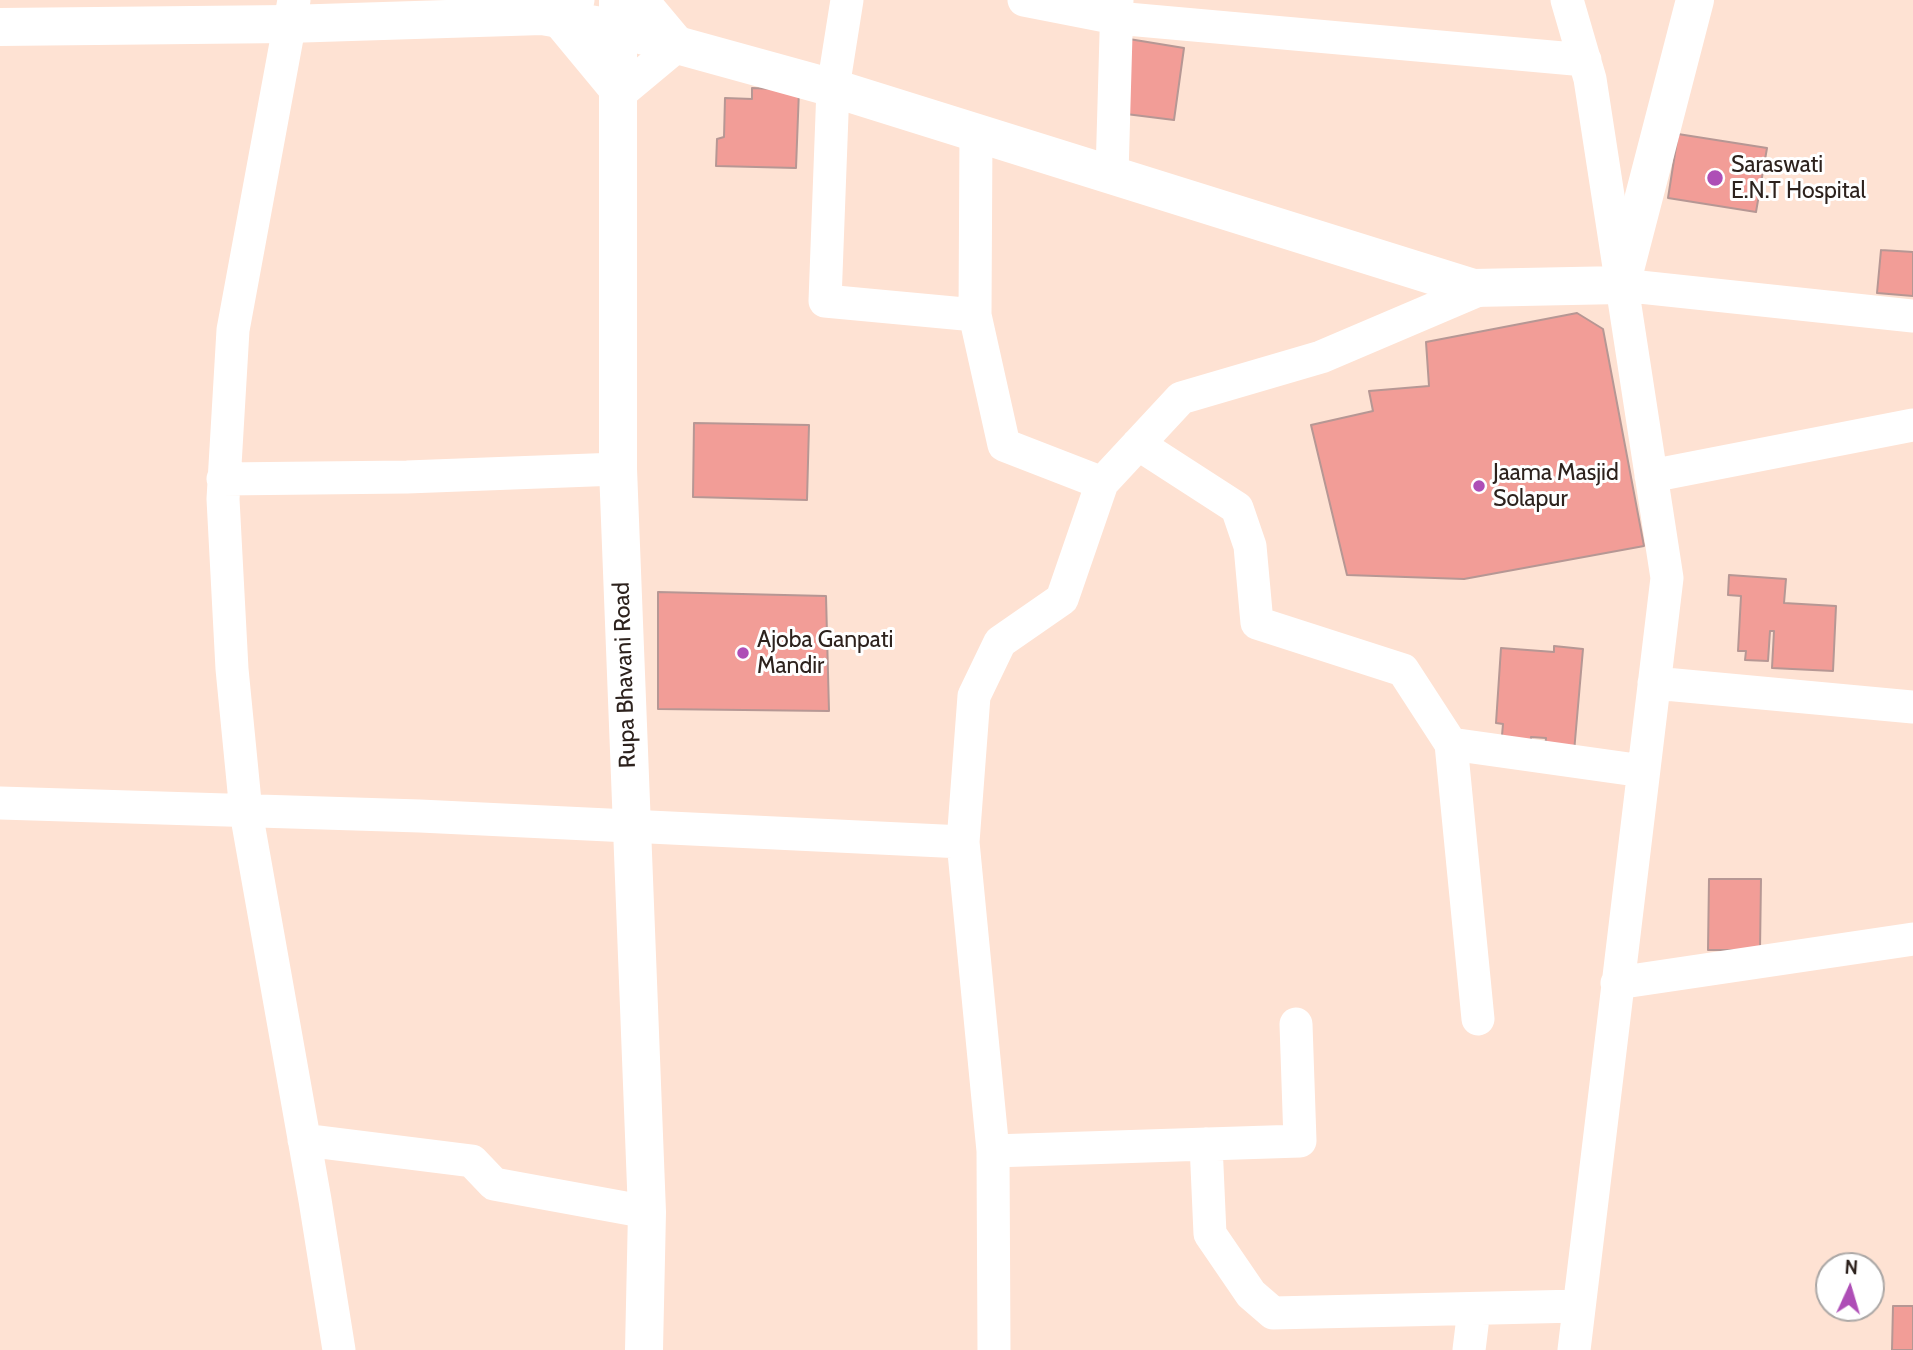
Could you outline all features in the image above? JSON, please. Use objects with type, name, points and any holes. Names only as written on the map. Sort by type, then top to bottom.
[{"type":"street","points":[[642,0],[680,44]]},
{"type":"street","points":[[848,0],[833,88],[825,301],[975,315]]},
{"type":"street","points":[[1024,0],[1585,60]]},
{"type":"street","points":[[1567,0],[1590,79],[1667,578],[1574,1350]]},
{"type":"street","points":[[1621,285],[1695,0]]},
{"type":"street","points":[[567,9],[619,94],[680,44]]},
{"type":"street","points":[[0,27],[291,12],[542,16],[567,9],[618,15],[680,44],[1112,174],[1473,289],[1621,285],[1913,316]]},
{"type":"street","points":[[1112,174],[1116,9]]},
{"type":"street","points":[[291,12],[233,330],[223,499],[232,670],[246,811],[339,1350]]},
{"type":"street","name":"Rupa Bhavani Road","points":[[618,15],[618,469],[647,1212],[644,1350]]},
{"type":"street","points":[[976,132],[975,315],[1004,445],[1102,483]]},
{"type":"street","points":[[994,1350],[993,1152],[963,842],[974,696],[1000,642],[1062,599],[1102,483],[1181,398],[1321,357],[1483,288]]},
{"type":"street","points":[[1651,476],[1913,425]]},
{"type":"street","points":[[1138,444],[1237,508],[1250,546],[1256,623],[1403,670],[1451,744],[1478,1019]]},
{"type":"street","points":[[223,479],[407,477],[618,469]]},
{"type":"street","points":[[1654,682],[1913,707]]},
{"type":"street","points":[[1451,744],[1643,771]]},
{"type":"street","points":[[0,803],[420,816],[963,842]]},
{"type":"street","points":[[1617,983],[1913,939]]},
{"type":"street","points":[[993,1152],[1300,1141],[1296,1024]]},
{"type":"street","points":[[304,1140],[472,1161],[494,1184],[647,1212]]},
{"type":"street","points":[[1206,1144],[1210,1234],[1251,1294],[1273,1313],[1579,1306]]},
{"type":"street","points":[[1469,1350],[1474,1309]]},
{"type":"building","points":[[1129,39],[1184,48],[1174,120],[1118,113]]},
{"type":"building","points":[[752,88],[799,90],[796,168],[716,166],[717,139],[724,137],[725,98],[752,99]]},
{"type":"building","points":[[1678,134],[1767,148],[1756,212],[1668,198]]},
{"type":"building","points":[[1881,250],[1913,252],[1913,296],[1877,293]]},
{"type":"building","name":"Jaama Masjid Solapur","points":[[1577,313],[1603,329],[1644,546],[1464,579],[1347,575],[1311,425],[1373,411],[1369,391],[1429,386],[1426,342]]},
{"type":"building","points":[[694,423],[809,425],[807,500],[693,497]]},
{"type":"building","points":[[1729,575],[1786,579],[1784,603],[1836,606],[1833,671],[1772,668],[1774,631],[1770,631],[1768,661],[1745,660],[1746,651],[1738,651],[1741,596],[1728,595]]},
{"type":"building","name":"Ajoba Ganpati Mandir","points":[[658,592],[826,596],[829,711],[658,709]]},
{"type":"building","points":[[1554,646],[1583,649],[1574,752],[1545,750],[1546,738],[1531,737],[1530,750],[1501,747],[1503,724],[1496,723],[1501,648],[1554,652]]},
{"type":"building","points":[[1709,879],[1761,879],[1760,950],[1708,950]]},
{"type":"building","points":[[1893,1306],[1913,1306],[1913,1350],[1892,1350]]},
{"type":"place","name":"Saraswati E.N.T Hospital","points":[[1715,178]]},
{"type":"place","name":"Jaama Masjid Solapur","points":[[1479,486]]},
{"type":"place","name":"Ajoba Ganpati Mandir","points":[[743,653]]}]
